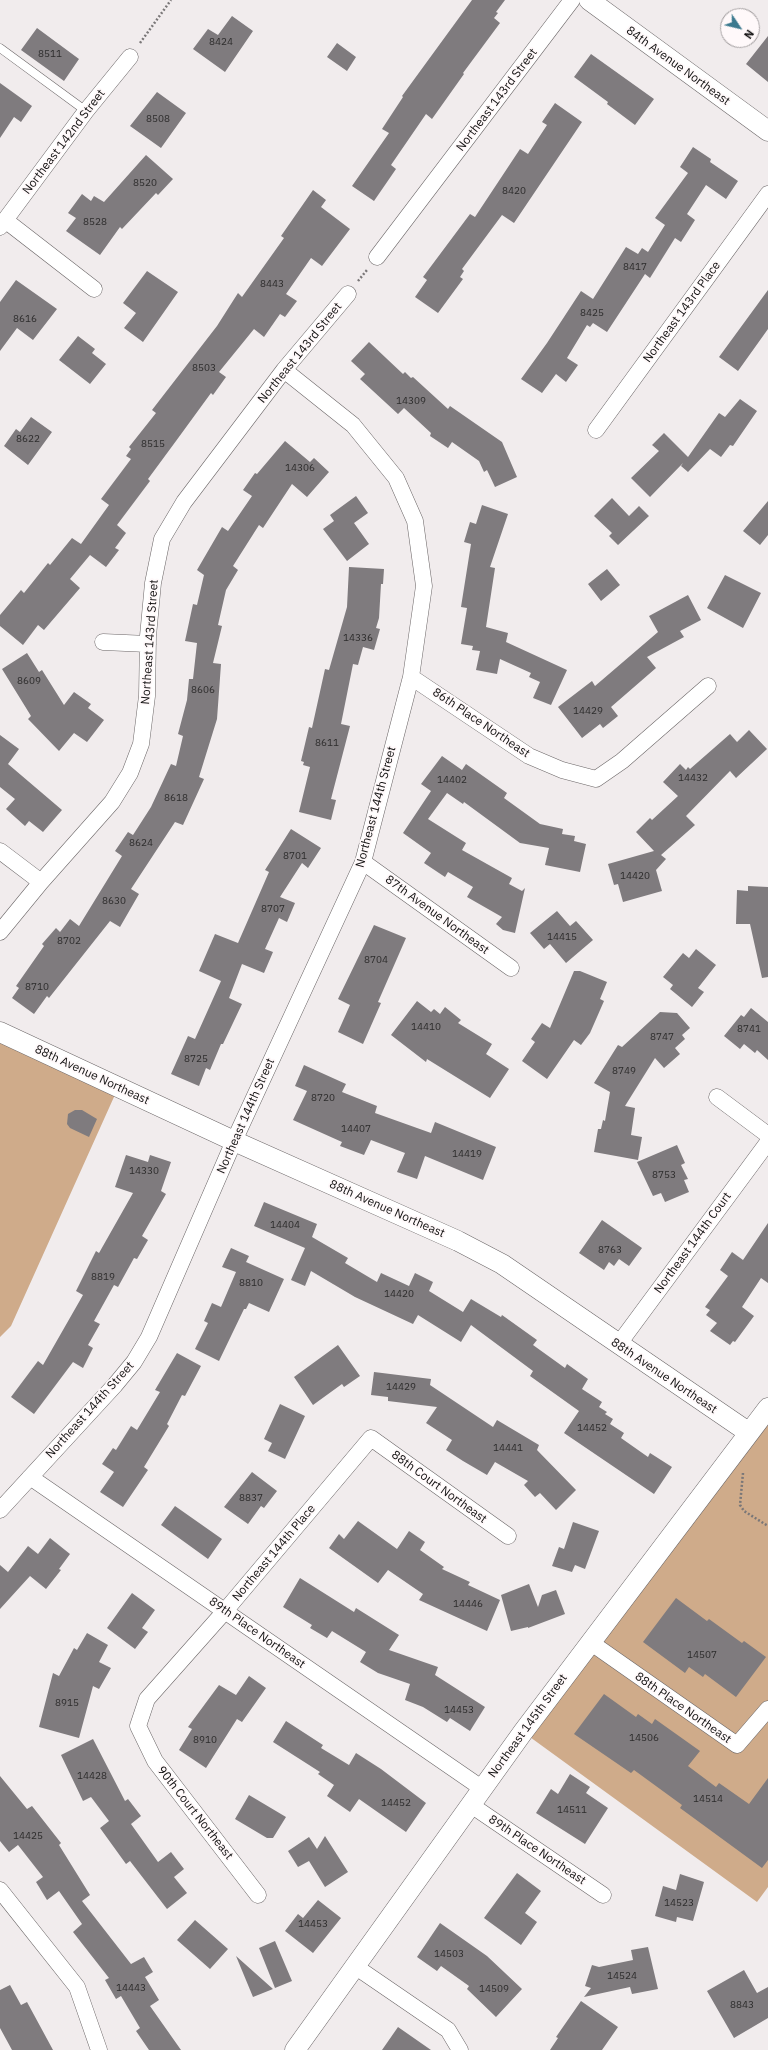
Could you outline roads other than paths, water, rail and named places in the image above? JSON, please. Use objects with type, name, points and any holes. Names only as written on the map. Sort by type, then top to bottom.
[{"type":"street","name":"Northeast 143rd Street","points":[[377,257],[572,0]]},
{"type":"street","name":"84th Avenue Northeast","points":[[589,0],[768,131]]},
{"type":"street","name":"Northeast 142nd Street","points":[[2,221],[86,111],[130,57]]},
{"type":"street","name":"Northeast 143rd Place","points":[[596,430],[768,194]]},
{"type":"street","points":[[2,221],[94,289]]},
{"type":"street","name":"Northeast 143rd Street","points":[[0,932],[41,882],[112,802],[130,774],[141,744],[147,696],[148,644],[153,583],[162,539],[184,502],[284,370],[348,294]]},
{"type":"street","name":"Northeast 144th Street","points":[[0,1510],[134,1362],[149,1337],[234,1141],[362,862],[411,677],[424,586],[415,521],[396,478],[353,424],[284,370]]},
{"type":"street","points":[[103,642],[148,644]]},
{"type":"street","name":"86th Place Northeast","points":[[411,677],[529,756],[562,770],[596,780],[622,761],[708,686]]},
{"type":"street","points":[[0,851],[41,882]]},
{"type":"street","name":"87th Avenue Northeast","points":[[362,862],[511,968]]},
{"type":"street","name":"88th Avenue Northeast","points":[[0,1032],[234,1141],[458,1241],[502,1264],[618,1345],[748,1432]]},
{"type":"street","points":[[717,1097],[768,1134]]},
{"type":"street","name":"Northeast 144th Court","points":[[618,1345],[768,1142]]},
{"type":"street","name":"Northeast 145th Street","points":[[295,2050],[356,1967],[523,1732],[748,1432],[768,1408]]},
{"type":"street","name":"88th Court Northeast","points":[[371,1438],[508,1536]]},
{"type":"street","name":"Northeast 144th Place","points":[[138,1726],[147,1699],[225,1611],[371,1438]]},
{"type":"street","name":"89th Place Northeast","points":[[30,1477],[483,1789]]},
{"type":"street","name":"88th Place Northeast","points":[[590,1642],[737,1745],[768,1709]]},
{"type":"street","name":"90th Court Northeast","points":[[138,1726],[155,1761],[258,1895]]},
{"type":"street","name":"89th Place Northeast","points":[[471,1805],[603,1895]]},
{"type":"street","points":[[0,1890],[77,1987],[99,2050]]},
{"type":"street","points":[[356,1967],[448,2030],[460,2050]]},
{"type":"lane","points":[[0,48],[86,111]]}]
